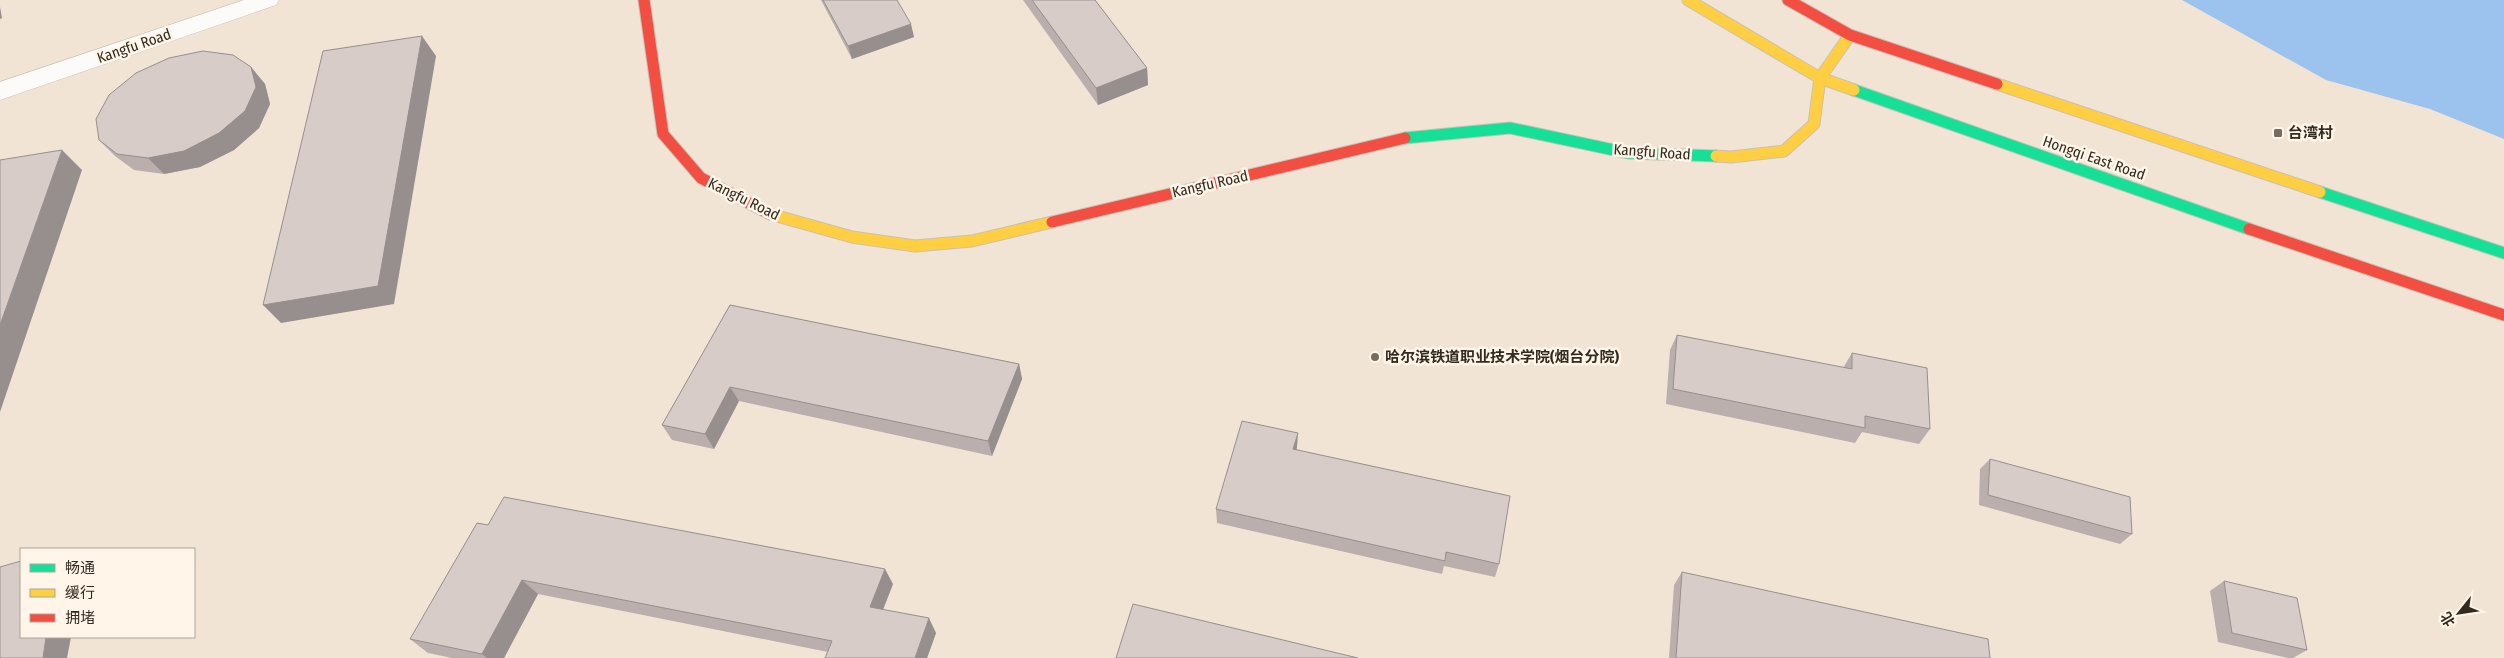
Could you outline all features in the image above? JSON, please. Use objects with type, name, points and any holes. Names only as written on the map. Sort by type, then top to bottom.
[{"type":"street","name":"Kangfu Road","points":[[0,91],[268,0]]},
{"type":"street","name":"Kangfu Road","points":[[644,0],[663,134],[701,178],[777,217],[852,237],[915,246],[972,241],[1399,139],[1510,128],[1628,154],[1731,157],[1784,151],[1814,124],[1820,78],[1850,35]]},
{"type":"street","name":"Hongqi East Road","points":[[1688,0],[1820,78],[2309,250],[2504,315]]},
{"type":"street","points":[[1788,0],[1850,35],[2504,253]]},
{"type":"water","points":[[2182,0],[2504,0],[2504,139],[2430,109],[2326,80]]},
{"type":"building","points":[[823,0],[897,0],[911,24],[848,46]]},
{"type":"building","points":[[1032,0],[1095,0],[1147,68],[1096,88]]},
{"type":"building","points":[[422,36],[378,286],[263,305],[323,51]]},
{"type":"building","points":[[203,51],[233,55],[251,67],[256,87],[245,111],[219,133],[184,151],[148,158],[117,154],[99,140],[96,119],[109,95],[136,73],[169,58]]},
{"type":"building","points":[[62,150],[0,325],[0,160]]},
{"type":"building","points":[[730,305],[1019,364],[988,441],[730,387],[705,434],[662,425]]},
{"type":"building","points":[[1677,335],[1852,369],[1852,353],[1927,368],[1930,429],[1865,416],[1865,428],[1673,389]]},
{"type":"building","points":[[1242,421],[1298,433],[1293,449],[1510,496],[1499,564],[1446,552],[1445,561],[1216,509]]},
{"type":"building","points":[[1990,459],[2130,497],[2132,534],[1988,495]]},
{"type":"building","points":[[504,497],[885,569],[870,607],[929,618],[915,658],[825,658],[832,641],[522,580],[482,654],[410,639],[477,523],[488,525]]},
{"type":"building","points":[[20,561],[20,638],[46,638],[43,658],[0,658],[0,567]]},
{"type":"building","points":[[1682,572],[1988,639],[1990,658],[1676,658]]},
{"type":"building","points":[[2224,581],[2297,598],[2307,650],[2232,633]]},
{"type":"building","points":[[1133,604],[1358,658],[1116,658]]},
{"type":"traffic: fast","points":[[1854,90],[2249,229]]},
{"type":"traffic: fast","points":[[1405,138],[1510,128],[1628,153],[1716,156]]},
{"type":"traffic: fast","points":[[2320,192],[2504,253]]},
{"type":"traffic: slow","points":[[1688,0],[1820,78],[1854,90]]},
{"type":"traffic: slow","points":[[1716,156],[1731,157],[1784,151],[1814,124],[1820,78],[1850,35]]},
{"type":"traffic: slow","points":[[1997,84],[2320,192]]},
{"type":"traffic: slow","points":[[770,214],[852,237],[915,246],[972,241],[1052,222]]},
{"type":"traffic: jam","points":[[644,0],[663,134],[701,178],[770,214]]},
{"type":"traffic: jam","points":[[1788,0],[1850,35],[1997,84]]},
{"type":"traffic: jam","points":[[1052,222],[1405,138]]},
{"type":"traffic: jam","points":[[2249,229],[2504,315]]},
{"type":"place","name":"台湾村","points":[[2278,133]]},
{"type":"place","name":"哈尔滨铁道职业技术学院(烟台分院)","points":[[1375,357]]}]
